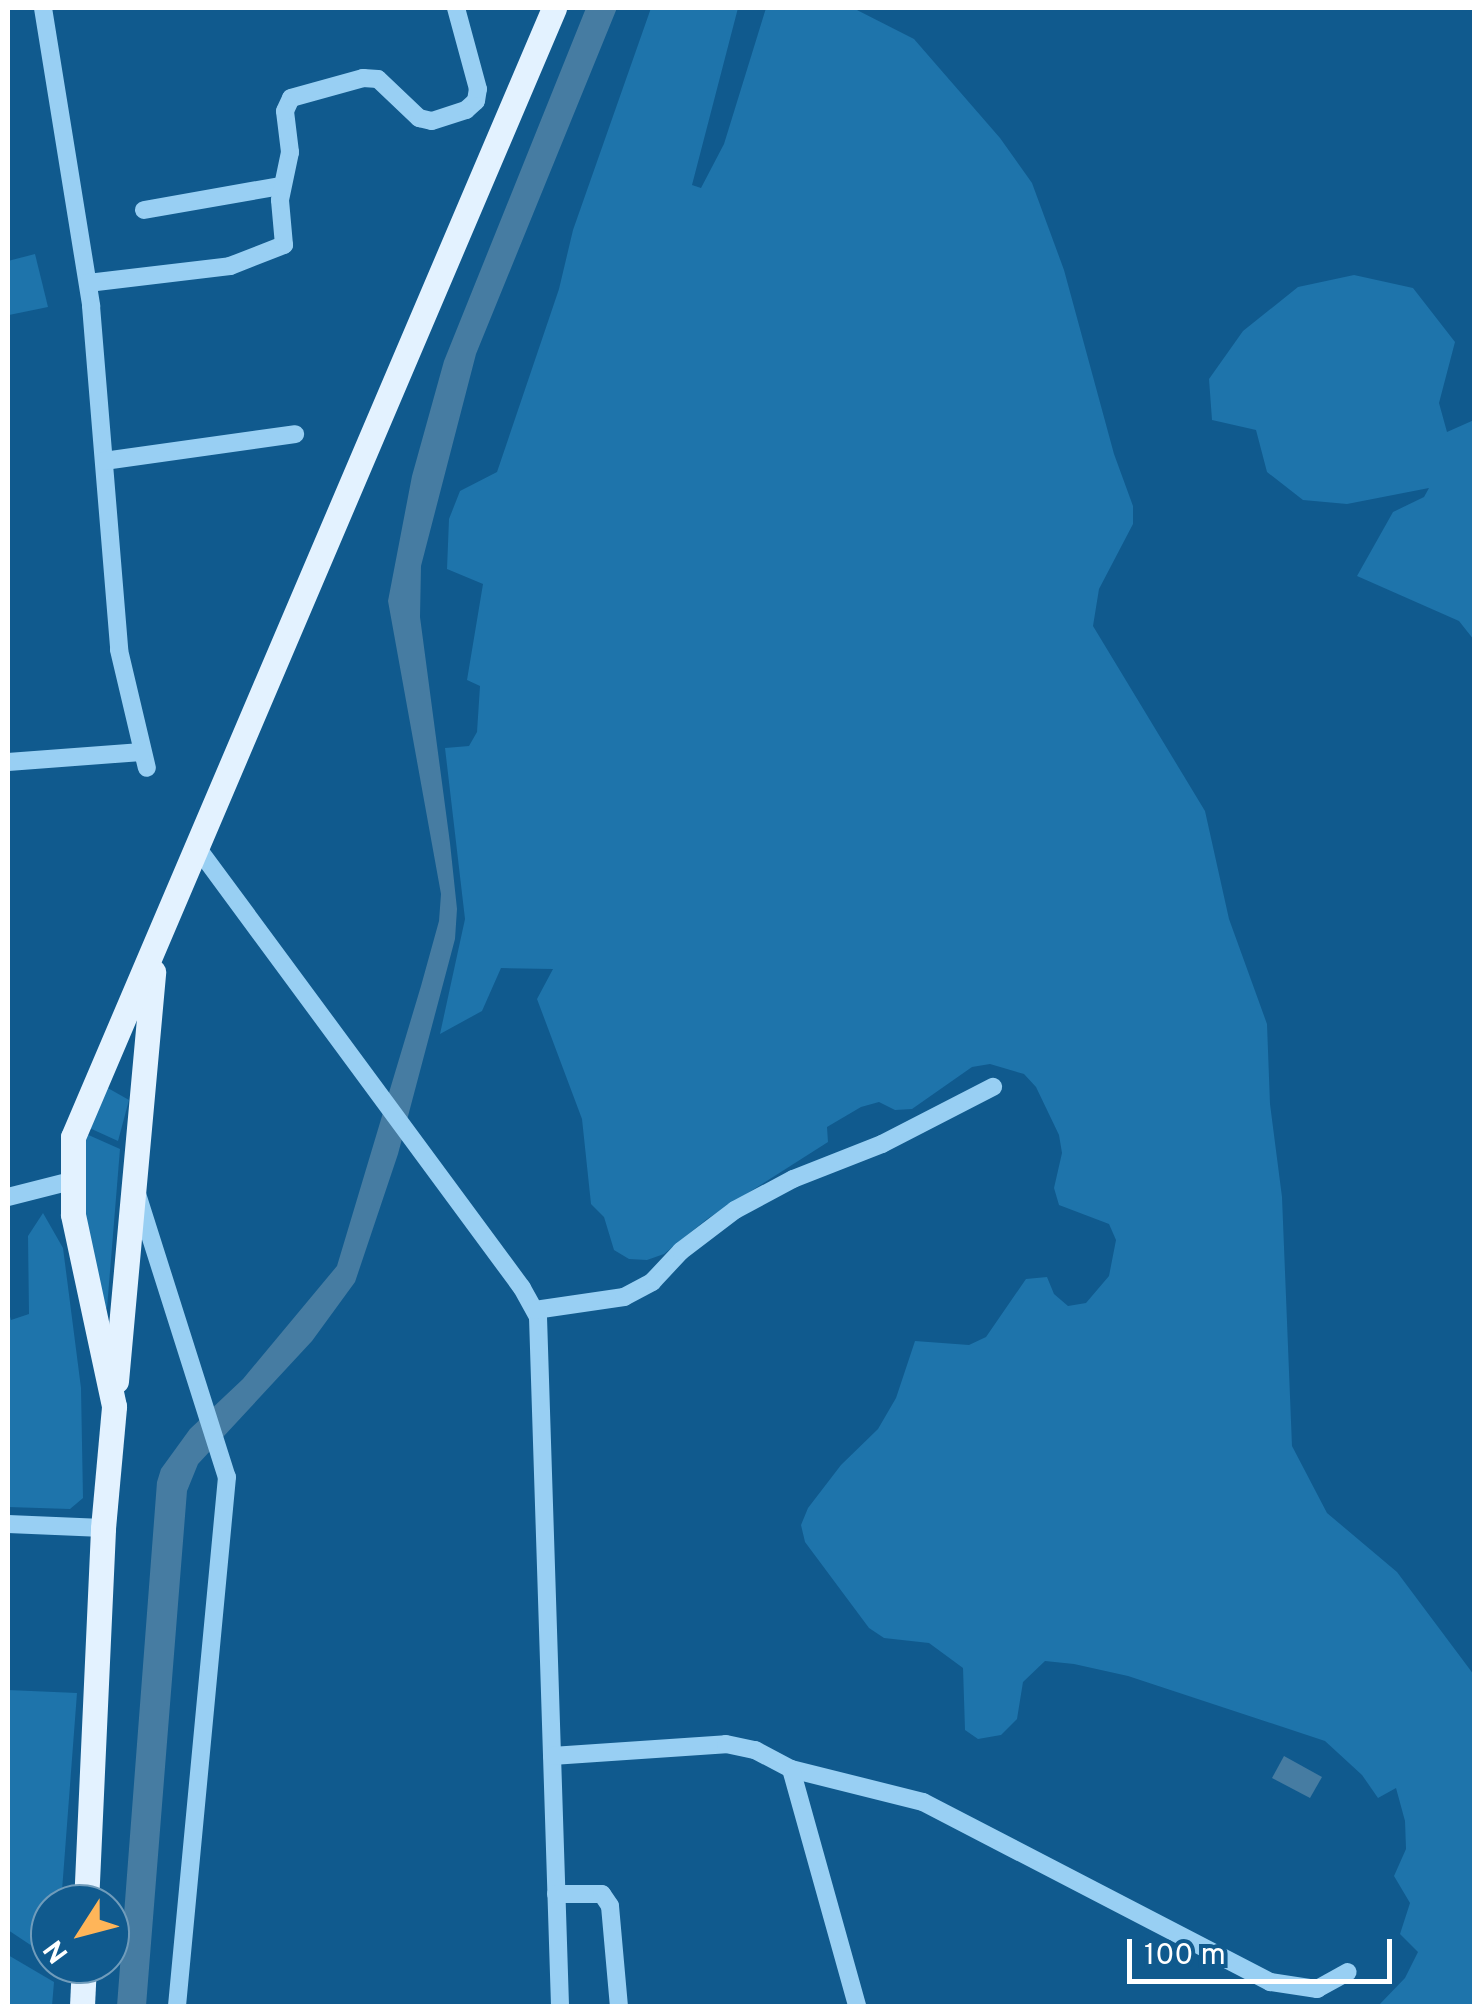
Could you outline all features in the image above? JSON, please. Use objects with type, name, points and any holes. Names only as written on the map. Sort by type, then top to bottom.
[{"type":"main road","points":[[114,1406],[72,1214],[73,1137],[199,850],[554,8]]},
{"type":"main road","points":[[87,1884],[103,1528],[155,950]]},
{"type":"street","points":[[8,762],[145,760],[120,650],[88,283],[72,233],[43,8]]},
{"type":"street","points":[[88,283],[166,277],[269,254],[284,246],[280,186],[290,152],[285,112],[291,98],[363,78],[378,79],[419,118],[432,121],[466,110],[476,101],[478,88],[456,8]]},
{"type":"street","points":[[144,210],[280,186]]},
{"type":"street","points":[[104,461],[295,434]]},
{"type":"street","points":[[199,850],[535,1310],[540,1330],[560,2006]]},
{"type":"street","points":[[535,1310],[624,1297],[652,1282],[673,1258],[735,1210],[794,1179],[882,1144],[994,1086]]},
{"type":"street","points":[[8,1197],[71,1181]]},
{"type":"street","points":[[134,1184],[227,1477],[226,1525],[177,2006]]},
{"type":"street","points":[[8,1524],[103,1528]]},
{"type":"street","points":[[552,1756],[726,1744],[755,1750],[791,1769],[923,1802],[1270,1982],[1317,1990],[1348,1972]]},
{"type":"street","points":[[791,1769],[856,2006]]},
{"type":"street","points":[[556,1894],[602,1894],[610,1906],[618,2006]]},
{"type":"shaded area","points":[[586,8],[617,8],[476,354],[421,566],[420,617],[450,843],[457,909],[455,939],[398,1154],[355,1282],[312,1341],[198,1464],[187,1491],[146,2006],[117,2006],[119,1984],[130,1984],[130,1884],[126,1884],[157,1482],[161,1469],[190,1429],[243,1379],[337,1266],[439,921],[441,894],[388,601],[412,476],[444,361]]},
{"type":"shaded area","points":[[651,8],[738,8],[692,185],[701,188],[724,144],[766,8],[853,8],[914,39],[1000,138],[1032,183],[1064,270],[1114,454],[1133,506],[1133,524],[1099,589],[1093,626],[1205,811],[1229,919],[1267,1024],[1270,1104],[1282,1197],[1292,1446],[1327,1513],[1397,1572],[1474,1675],[1474,2006],[1378,2006],[1405,1978],[1418,1952],[1400,1934],[1410,1903],[1394,1876],[1406,1849],[1405,1821],[1396,1788],[1378,1798],[1362,1775],[1325,1741],[1128,1676],[1074,1664],[1045,1661],[1023,1682],[1017,1719],[1001,1735],[978,1739],[965,1730],[963,1668],[929,1643],[884,1638],[869,1628],[805,1542],[801,1525],[808,1508],[841,1465],[878,1429],[896,1398],[915,1341],[969,1345],[986,1337],[1026,1279],[1047,1277],[1054,1294],[1068,1306],[1086,1303],[1109,1276],[1116,1240],[1109,1224],[1059,1205],[1054,1188],[1062,1153],[1059,1135],[1036,1087],[1024,1074],[990,1064],[972,1067],[912,1109],[895,1110],[879,1102],[861,1107],[827,1127],[828,1142],[707,1219],[664,1254],[647,1260],[629,1259],[614,1250],[604,1217],[591,1204],[582,1119],[537,999],[553,969],[501,968],[482,1011],[440,1034],[465,919],[445,748],[469,746],[477,732],[480,686],[467,680],[483,584],[447,569],[449,519],[460,491],[497,472],[559,289],[573,230]]},
{"type":"shaded area","points":[[35,254],[48,307],[9,315],[8,261]]},
{"type":"shaded area","points":[[1354,275],[1413,288],[1455,342],[1439,403],[1447,432],[1474,420],[1474,640],[1459,621],[1357,576],[1393,512],[1424,497],[1429,488],[1347,504],[1303,500],[1267,472],[1256,430],[1212,420],[1209,379],[1243,331],[1298,287]]},
{"type":"shaded area","points":[[106,1087],[129,1100],[118,1141],[85,1126]]},
{"type":"shaded area","points":[[84,1133],[120,1149],[107,1308],[103,1307],[83,1212]]},
{"type":"shaded area","points":[[43,1213],[63,1248],[81,1388],[83,1498],[70,1509],[8,1507],[8,1310],[11,1320],[29,1314],[28,1236]]},
{"type":"shaded area","points":[[8,1690],[77,1693],[63,1884],[30,1884],[30,1945],[8,1930]]},
{"type":"shaded area","points":[[1284,1756],[1322,1777],[1310,1798],[1272,1778]]},
{"type":"shaded area","points":[[8,1955],[30,1968],[30,1984],[54,1984],[52,2006],[8,2006]]}]
